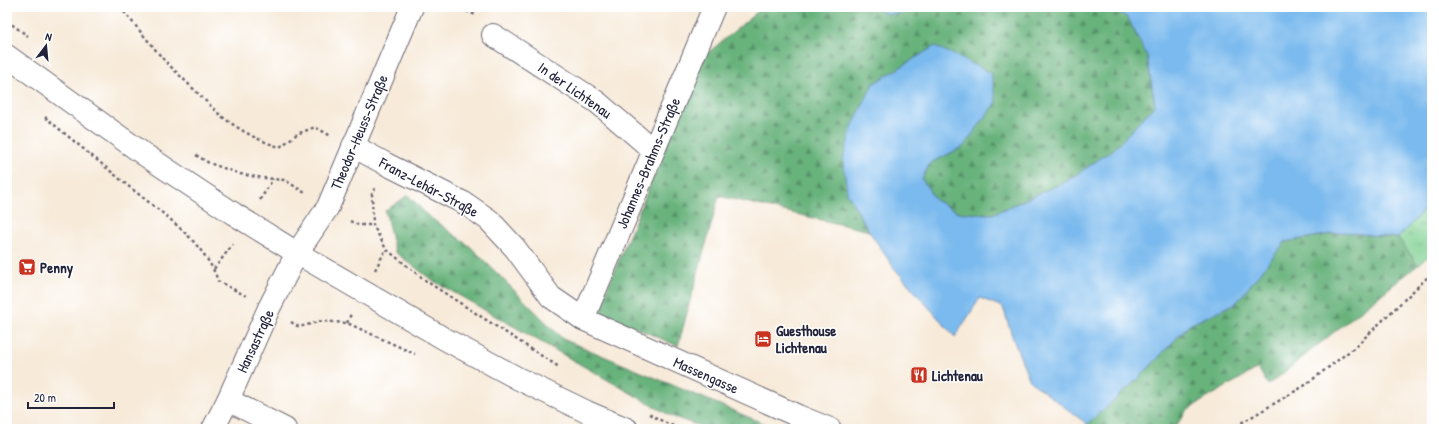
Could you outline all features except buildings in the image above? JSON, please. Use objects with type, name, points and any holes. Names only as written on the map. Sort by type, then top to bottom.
[{"type":"street","name":"Theodor-Heuss-Straße","points":[[298,253],[328,207],[412,7]]},
{"type":"street","name":"Johannes-Brahms-Straße","points":[[583,319],[714,7]]},
{"type":"street","name":"In der Lichtenau","points":[[493,35],[597,102],[653,150]]},
{"type":"street","points":[[7,56],[145,155],[234,214],[298,253],[443,338],[519,380],[627,429]]},
{"type":"street","name":"Franz-Lehár-Straße","points":[[352,147],[466,204],[489,220],[515,248],[551,297],[583,319]]},
{"type":"street","name":"Hansastraße","points":[[213,429],[228,400],[269,308],[298,253]]},
{"type":"street","name":"Massengasse","points":[[583,319],[830,429]]},
{"type":"street","points":[[228,400],[285,429]]},
{"type":"path","points":[[120,7],[164,60],[229,123],[263,142],[280,147],[297,134],[315,127],[352,147]]},
{"type":"path","points":[[42,115],[173,222],[198,247],[214,269],[218,281],[269,308],[299,327],[322,321],[346,323]]},
{"type":"path","points":[[209,163],[240,174],[285,180]]},
{"type":"path","points":[[386,164],[372,194],[372,217],[373,225],[386,249],[426,281],[564,370]]},
{"type":"path","points":[[1231,429],[1304,386],[1355,347],[1432,273]]},
{"type":"path","points":[[645,412],[681,429]]},
{"type":"green space","points":[[763,7],[870,7],[888,14],[955,7],[1110,7],[1128,18],[1147,56],[1155,105],[1114,149],[1067,181],[993,214],[960,213],[935,200],[922,179],[930,163],[963,147],[847,193],[869,231],[719,196],[678,346],[601,313],[606,291],[703,57]]},
{"type":"green space","points":[[408,195],[427,215],[471,247],[563,339],[777,429],[708,429],[671,416],[432,280],[395,252],[385,211]]},
{"type":"green space","points":[[1432,201],[1432,253],[1418,265],[1398,238]]},
{"type":"green space","points":[[1343,232],[1398,238],[1418,265],[1268,385],[1258,368],[1187,410],[1174,429],[1089,429],[1087,424],[1140,377],[1189,325],[1236,303],[1285,242]]},
{"type":"water","points":[[870,7],[955,7],[888,14]]},
{"type":"water","points":[[1110,7],[1432,7],[1432,201],[1398,238],[1343,232],[1285,242],[1236,303],[1189,325],[1140,377],[1087,424],[1030,381],[1013,339],[1003,307],[980,298],[955,337],[894,268],[869,231],[847,193],[843,159],[852,127],[873,84],[935,46],[991,73],[996,102],[963,147],[930,163],[922,179],[935,200],[960,213],[993,214],[1067,181],[1114,149],[1155,105],[1147,56],[1128,18]]},
{"type":"place","name":"Penny","points":[[27,267]]},
{"type":"place","name":"Guesthouse Lichtenau","points":[[763,339]]},
{"type":"place","name":"Lichtenau","points":[[919,375]]}]
